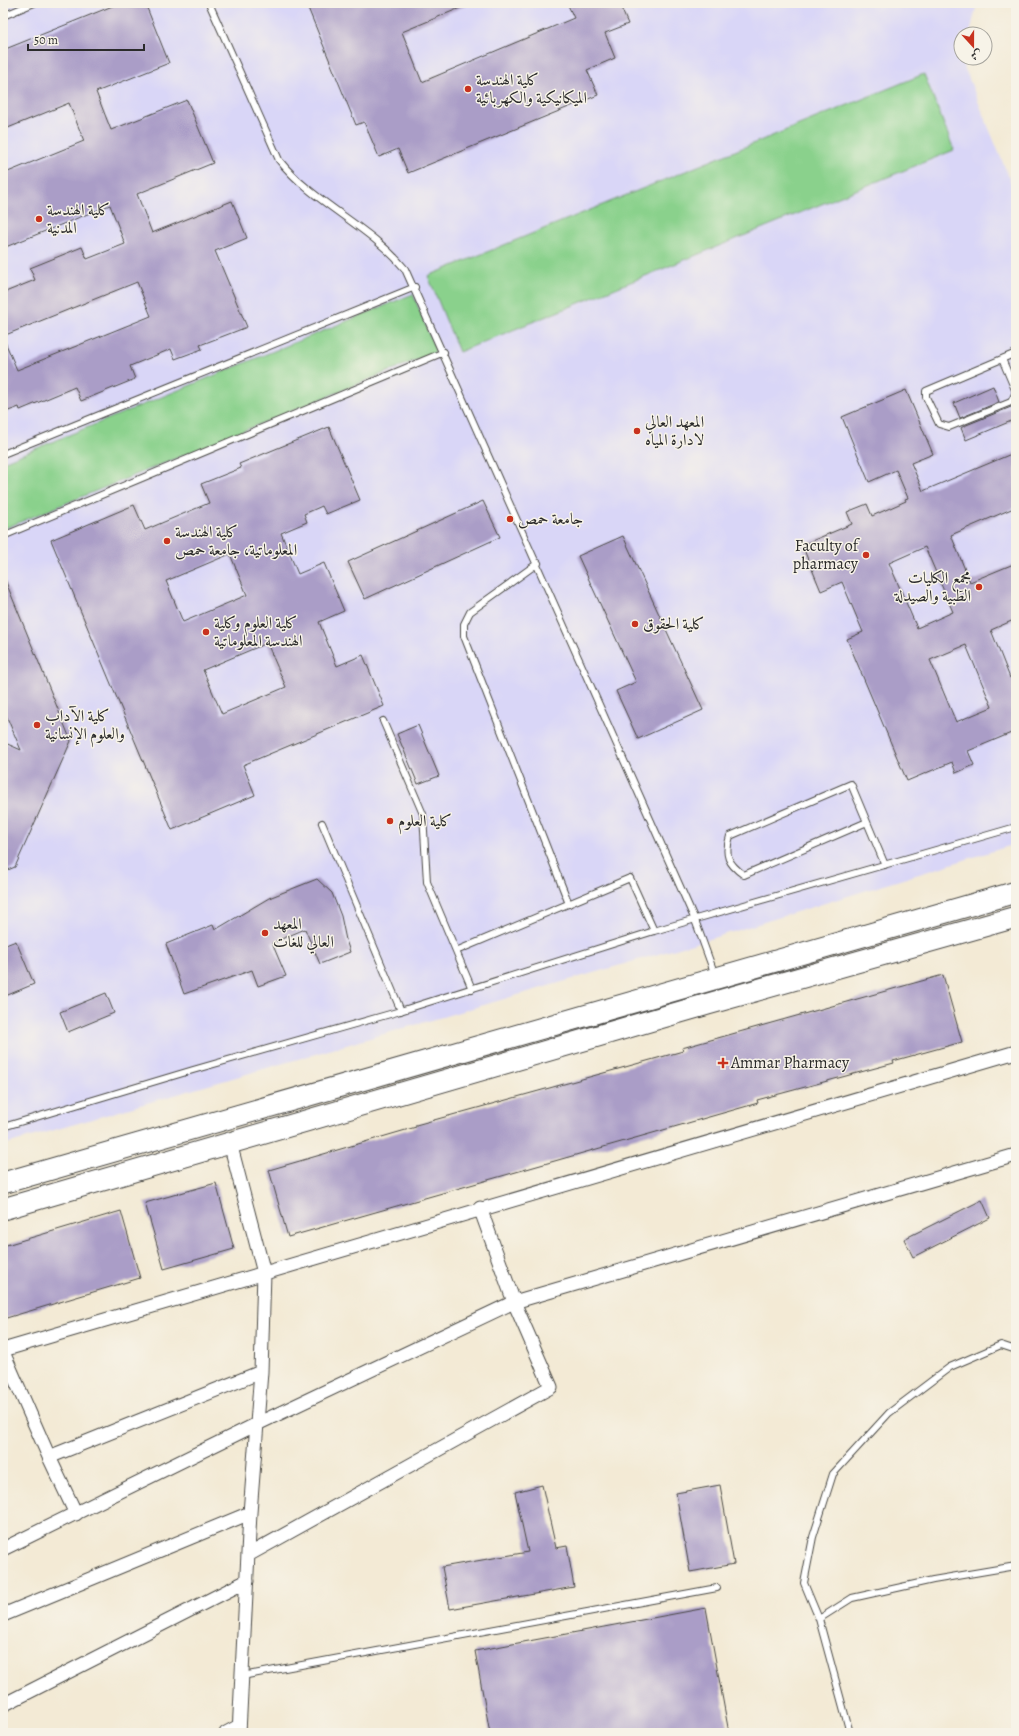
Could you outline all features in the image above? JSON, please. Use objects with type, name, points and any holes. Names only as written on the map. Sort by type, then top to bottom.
[{"type":"highway","points":[[3,1183],[1016,892]]},
{"type":"highway","points":[[3,1209],[708,1004],[1016,917]]},
{"type":"street","points":[[76,1514],[49,1457],[3,1351],[480,1208],[1016,1052]]},
{"type":"street","points":[[226,1733],[239,1730],[250,1513],[261,1372],[264,1273],[230,1143]]},
{"type":"street","points":[[3,1549],[256,1424],[514,1302],[1016,1156]]},
{"type":"street","points":[[248,1555],[551,1387],[514,1302],[480,1208]]},
{"type":"street","points":[[49,1457],[261,1372]]},
{"type":"street","points":[[3,1615],[250,1513]]},
{"type":"street","points":[[3,1706],[247,1581]]},
{"type":"lane","points":[[3,16],[34,3]]},
{"type":"lane","points":[[209,3],[279,160],[291,175],[305,187],[391,251],[406,269],[538,563],[695,920],[716,978]]},
{"type":"lane","points":[[3,454],[415,287]]},
{"type":"lane","points":[[3,536],[444,352]]},
{"type":"lane","points":[[1002,359],[1016,392],[1011,402],[949,428],[939,424],[926,397],[926,391],[1016,353]]},
{"type":"lane","points":[[538,563],[470,612],[464,624],[464,636],[570,904]]},
{"type":"lane","points":[[383,721],[423,814],[427,882],[472,989]]},
{"type":"lane","points":[[867,822],[744,874],[734,868],[726,849],[730,836],[851,784],[867,822],[885,865]]},
{"type":"lane","points":[[322,823],[401,1011]]},
{"type":"lane","points":[[3,1127],[193,1070],[401,1011],[654,931],[1016,827]]},
{"type":"lane","points":[[456,951],[630,878],[654,931]]},
{"type":"lane","points":[[850,1733],[819,1619],[804,1583],[813,1537],[833,1474],[889,1413],[950,1367],[1001,1345],[1016,1350]]},
{"type":"lane","points":[[819,1619],[852,1598],[933,1580],[1016,1566]]},
{"type":"lane","points":[[242,1676],[717,1588]]},
{"type":"shaded area","name":"جامعة حمص","points":[[3,3],[977,3],[972,26],[953,26],[953,66],[964,66],[1016,195],[1016,844],[703,941],[3,1145]]},
{"type":"green space","points":[[924,74],[954,150],[459,352],[428,276]]},
{"type":"green space","points":[[413,294],[436,352],[3,529],[3,462]]},
{"type":"building","name":"كلية الهندسة المدنية","points":[[120,3],[145,3],[169,63],[96,92],[111,130],[187,100],[213,163],[137,194],[152,233],[232,201],[247,238],[215,251],[247,327],[200,345],[202,349],[175,359],[171,349],[130,366],[135,379],[81,401],[75,387],[20,410],[19,407],[3,413],[3,337],[17,370],[151,316],[137,282],[3,336],[3,293],[35,280],[30,268],[82,247],[87,259],[125,244],[110,205],[3,248],[3,174],[84,141],[69,103],[3,130],[3,50]]},
{"type":"building","name":"كلية الهندسة الميكانيكية والكهربائية","points":[[306,3],[472,3],[402,32],[422,82],[574,18],[567,3],[619,3],[628,24],[605,33],[615,58],[587,70],[598,95],[408,173],[398,149],[379,157],[364,122],[356,125]]},
{"type":"building","points":[[993,386],[999,402],[960,418],[954,403]]},
{"type":"building","name":"مجمع الكليات الطبية والصيدلة","points":[[906,390],[933,454],[911,463],[923,491],[1016,452],[1016,507],[951,535],[970,582],[1016,563],[1016,619],[991,630],[1010,678],[1016,675],[1016,731],[968,751],[974,765],[956,773],[952,762],[907,781],[847,639],[863,632],[842,582],[821,591],[802,545],[852,524],[847,512],[867,504],[872,516],[906,501],[905,499],[908,498],[896,470],[869,482],[842,417]],"holes":[[[925,547],[953,612],[917,628],[889,563]],[[966,645],[992,707],[956,722],[930,660]]]},
{"type":"building","points":[[1016,405],[1016,419],[966,440],[961,428]]},
{"type":"building","name":"كلية العلوم وكلية الهندسة المعلوماتية","points":[[329,427],[360,500],[326,514],[322,506],[304,514],[307,522],[281,533],[298,574],[324,563],[344,611],[319,622],[337,666],[363,655],[384,706],[243,765],[255,795],[172,830],[51,540],[134,505],[145,530],[209,503],[201,484],[241,468],[239,464]],"holes":[[[230,554],[247,595],[183,622],[166,581]],[[267,643],[286,687],[222,714],[203,670]]]},
{"type":"building","points":[[483,501],[500,537],[365,599],[348,562]]},
{"type":"building","points":[[623,536],[703,710],[638,739],[616,691],[636,682],[578,556]]},
{"type":"building","name":"كلية الآداب والعلوم الإنسانية","points":[[3,575],[71,741],[15,867],[3,872],[3,742],[21,750],[3,708]]},
{"type":"building","points":[[418,725],[439,776],[418,784],[397,734]]},
{"type":"building","name":"المعهد العالي للغات","points":[[317,879],[332,893],[341,916],[350,952],[320,964],[305,929],[272,943],[286,976],[258,986],[252,970],[184,994],[166,944],[213,925],[215,930],[269,898]]},
{"type":"building","points":[[16,941],[34,984],[3,997],[3,946]]},
{"type":"building","points":[[943,975],[962,1042],[893,1061],[894,1063],[757,1100],[758,1103],[288,1237],[269,1170],[416,1127],[416,1125],[683,1051],[682,1048]]},
{"type":"building","points":[[106,993],[114,1013],[68,1032],[60,1012]]},
{"type":"building","points":[[216,1183],[234,1249],[164,1269],[145,1203]]},
{"type":"building","points":[[982,1200],[990,1218],[913,1257],[904,1239]]},
{"type":"building","points":[[121,1211],[140,1278],[3,1319],[3,1246]]},
{"type":"building","points":[[542,1485],[556,1548],[567,1546],[574,1587],[450,1609],[442,1567],[528,1552],[515,1492]]},
{"type":"building","points":[[720,1485],[734,1564],[690,1572],[676,1493]]},
{"type":"building","points":[[706,1608],[729,1733],[490,1733],[475,1651]]},
{"type":"place","name":"كلية الهندسة الميكانيكية والكهربائية","points":[[468,89]]},
{"type":"place","name":"كلية الهندسة المدنية","points":[[39,219]]},
{"type":"place","name":"المعهد العالي لادارة المياه","points":[[637,431]]},
{"type":"place","name":"جامعة حمص","points":[[510,519]]},
{"type":"place","name":"كلية الهندسة المعلوماتية، جامعة حمص","points":[[167,541]]},
{"type":"place","name":"Faculty of pharmacy","points":[[866,555]]},
{"type":"place","name":"مجمع الكليات الطبية والصيدلة","points":[[979,587]]},
{"type":"place","name":"كلية الحقوق","points":[[635,624]]},
{"type":"place","name":"كلية العلوم وكلية الهندسة المعلوماتية","points":[[206,632]]},
{"type":"place","name":"كلية الآداب والعلوم الإنسانية","points":[[37,725]]},
{"type":"place","name":"كلية العلوم","points":[[390,821]]},
{"type":"place","name":"المعهد العالي للغات","points":[[265,933]]},
{"type":"place","name":"Ammar Pharmacy","points":[[723,1063]]}]
